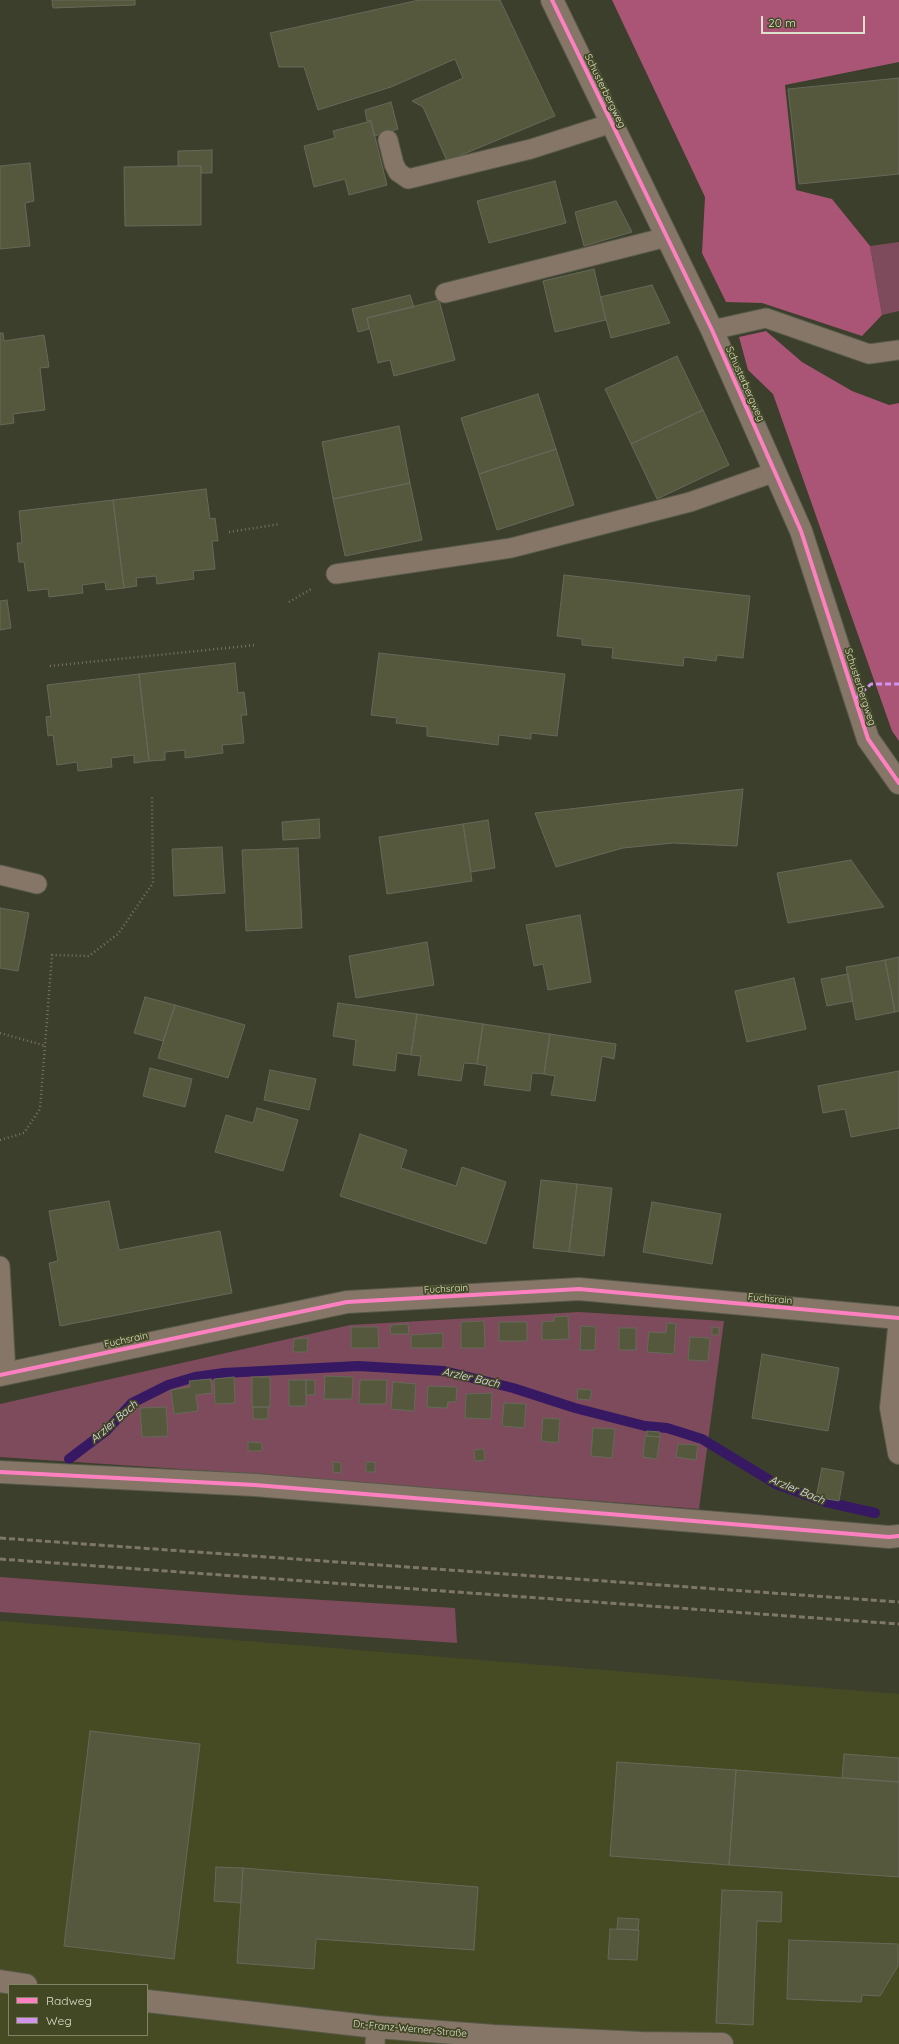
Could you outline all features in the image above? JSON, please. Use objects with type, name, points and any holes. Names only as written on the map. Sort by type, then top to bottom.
[{"type":"street","name":"Schusterbergweg","points":[[552,0],[712,330],[801,530],[868,739],[899,783]]},
{"type":"street","name":"Fuchsrain","points":[[3,1374],[347,1302],[579,1289],[899,1318]]},
{"type":"street","points":[[899,1328],[891,1408],[899,1453]]},
{"type":"street","points":[[0,1472],[255,1485],[889,1537],[899,1536]]},
{"type":"street","points":[[0,1981],[20,1984]]},
{"type":"street","name":"Dr.-Franz-Werner-Straße","points":[[148,2001],[375,2036],[494,2036],[641,2043],[722,2044]]},
{"type":"lane","points":[[388,140],[394,164],[398,172],[408,179],[532,149],[612,123]]},
{"type":"lane","points":[[445,294],[667,237]]},
{"type":"lane","points":[[712,330],[766,318],[869,354],[899,350]]},
{"type":"lane","points":[[336,574],[511,548],[690,502],[775,472]]},
{"type":"lane","points":[[0,875],[37,884]]},
{"type":"lane","points":[[0,1266],[3,1374]]},
{"type":"path","points":[[229,532],[280,524]]},
{"type":"path","points":[[50,666],[256,645]]},
{"type":"path","points":[[0,1140],[24,1134],[40,1109],[52,955],[89,956],[118,934],[153,883],[152,798]]},
{"type":"path","points":[[0,1033],[46,1046]]},
{"type":"shaded area","points":[[612,0],[899,0],[899,62],[785,85],[796,190],[832,199],[870,246],[882,315],[862,336],[762,303],[726,302],[702,253],[705,197]]},
{"type":"shaded area","points":[[899,242],[899,311],[882,315],[870,246]]},
{"type":"shaded area","points":[[766,331],[802,362],[852,391],[889,405],[899,403],[899,741],[892,731],[773,394],[748,370],[739,337]]},
{"type":"shaded area","points":[[579,1312],[724,1321],[699,1509],[255,1474],[0,1457],[0,1404],[350,1325]]},
{"type":"shaded area","points":[[0,1577],[241,1595],[455,1608],[457,1643],[0,1612]]},
{"type":"shaded area","points":[[0,1621],[899,1694],[899,2044],[0,2044]]},
{"type":"building","points":[[52,0],[135,0],[135,5],[53,8]]},
{"type":"building","points":[[419,0],[500,0],[555,116],[447,161],[423,107],[412,101],[463,78],[455,59],[391,87],[318,110],[304,67],[279,67],[270,33]]},
{"type":"building","points":[[899,78],[899,174],[799,184],[788,89]]},
{"type":"building","points":[[391,102],[398,129],[374,136],[371,121],[367,121],[365,110]]},
{"type":"building","points":[[371,121],[387,185],[349,195],[345,179],[314,187],[304,146],[335,138],[333,131]]},
{"type":"building","points":[[212,150],[212,173],[201,173],[201,166],[178,166],[178,151]]},
{"type":"building","points":[[30,163],[34,201],[25,203],[30,246],[0,249],[0,166]]},
{"type":"building","points":[[201,166],[201,225],[125,226],[124,167]]},
{"type":"building","points":[[555,181],[566,223],[489,243],[477,201]]},
{"type":"building","points":[[616,201],[632,232],[584,246],[575,212]]},
{"type":"building","points":[[594,269],[606,320],[555,332],[543,281]]},
{"type":"building","points":[[652,285],[670,323],[611,338],[600,297]]},
{"type":"building","points":[[410,295],[414,307],[367,318],[369,329],[358,332],[352,309]]},
{"type":"building","points":[[439,300],[455,360],[394,376],[390,360],[378,363],[367,318]]},
{"type":"building","points":[[0,333],[3,333],[4,341],[44,335],[49,367],[40,368],[45,410],[13,414],[14,423],[0,425]]},
{"type":"building","points":[[677,356],[703,410],[631,444],[605,389]]},
{"type":"building","points":[[538,394],[556,449],[479,474],[461,418]]},
{"type":"building","points":[[703,410],[729,465],[657,499],[631,444]]},
{"type":"building","points":[[399,426],[410,483],[333,499],[322,442]]},
{"type":"building","points":[[556,449],[574,505],[497,530],[479,474]]},
{"type":"building","points":[[410,483],[422,540],[345,556],[333,499]]},
{"type":"building","points":[[206,489],[210,519],[215,518],[218,541],[212,541],[215,569],[193,571],[194,579],[157,584],[156,576],[136,578],[137,586],[124,588],[113,500]]},
{"type":"building","points":[[113,500],[124,588],[106,590],[105,582],[82,585],[83,593],[49,597],[48,589],[28,591],[24,562],[19,562],[17,543],[22,543],[19,511]]},
{"type":"building","points":[[564,575],[750,596],[743,658],[717,655],[716,661],[684,657],[683,666],[612,658],[613,648],[582,645],[582,639],[557,636]]},
{"type":"building","points":[[7,600],[11,628],[0,630],[0,601]]},
{"type":"building","points":[[379,653],[565,674],[557,736],[531,733],[531,739],[499,735],[498,745],[427,736],[427,727],[396,723],[397,718],[371,715]]},
{"type":"building","points":[[235,663],[238,693],[244,692],[247,715],[241,715],[244,743],[222,745],[223,753],[185,758],[185,750],[165,752],[165,760],[149,761],[139,674]]},
{"type":"building","points":[[139,674],[149,761],[134,763],[134,755],[111,758],[112,767],[78,771],[77,762],[57,765],[53,735],[48,736],[46,717],[51,716],[47,685]]},
{"type":"building","points":[[743,789],[737,846],[673,843],[623,848],[556,867],[535,813]]},
{"type":"building","points":[[319,819],[320,838],[283,840],[282,822]]},
{"type":"building","points":[[488,820],[495,868],[471,872],[463,824]]},
{"type":"building","points":[[463,824],[472,881],[387,894],[379,837]]},
{"type":"building","points":[[222,847],[225,893],[174,896],[172,849]]},
{"type":"building","points":[[298,848],[302,928],[246,931],[242,850]]},
{"type":"building","points":[[851,860],[884,907],[788,923],[777,873]]},
{"type":"building","points":[[0,908],[29,913],[18,971],[0,968]]},
{"type":"building","points":[[580,915],[591,982],[548,990],[543,964],[534,966],[526,925]]},
{"type":"building","points":[[427,942],[434,985],[356,998],[349,956]]},
{"type":"building","points":[[899,957],[899,1011],[895,1012],[885,960]]},
{"type":"building","points":[[885,960],[895,1012],[856,1020],[846,967]]},
{"type":"building","points":[[848,974],[853,1001],[827,1006],[821,979]]},
{"type":"building","points":[[794,978],[806,1029],[747,1042],[735,991]]},
{"type":"building","points":[[145,997],[175,1005],[163,1041],[134,1033]]},
{"type":"building","points":[[338,1003],[417,1014],[411,1055],[397,1053],[395,1071],[353,1065],[356,1040],[333,1036]]},
{"type":"building","points":[[175,1005],[245,1025],[228,1078],[158,1058]]},
{"type":"building","points":[[417,1014],[483,1024],[477,1064],[464,1063],[461,1081],[418,1075],[421,1056],[411,1055]]},
{"type":"building","points":[[483,1024],[550,1034],[544,1074],[532,1073],[530,1091],[484,1085],[487,1066],[477,1064]]},
{"type":"building","points":[[550,1034],[616,1044],[614,1059],[602,1056],[595,1101],[551,1095],[555,1076],[544,1074]]},
{"type":"building","points":[[150,1068],[192,1079],[185,1107],[143,1096]]},
{"type":"building","points":[[270,1070],[316,1079],[309,1110],[264,1100]]},
{"type":"building","points":[[899,1071],[899,1128],[851,1137],[845,1109],[823,1113],[818,1086]]},
{"type":"building","points":[[257,1108],[298,1120],[283,1171],[215,1152],[226,1115],[253,1123]]},
{"type":"building","points":[[360,1134],[407,1150],[401,1168],[456,1186],[462,1167],[506,1182],[486,1244],[340,1196]]},
{"type":"building","points":[[541,1180],[577,1184],[569,1252],[533,1248]]},
{"type":"building","points":[[577,1184],[612,1188],[604,1256],[569,1252]]},
{"type":"building","points":[[109,1201],[119,1250],[220,1231],[232,1293],[60,1326],[49,1263],[58,1261],[49,1211]]},
{"type":"building","points":[[652,1202],[721,1214],[712,1264],[643,1252]]},
{"type":"building","points":[[568,1316],[569,1339],[542,1340],[542,1322],[554,1321],[554,1317]]},
{"type":"building","points":[[484,1321],[485,1348],[461,1348],[461,1322]]},
{"type":"building","points":[[499,1322],[527,1322],[527,1341],[499,1341]]},
{"type":"building","points":[[667,1323],[676,1324],[674,1354],[647,1352],[649,1332],[666,1333]]},
{"type":"building","points":[[408,1324],[409,1334],[390,1334],[391,1325]]},
{"type":"building","points":[[581,1326],[596,1327],[595,1350],[580,1350]]},
{"type":"building","points":[[351,1327],[378,1327],[379,1348],[351,1348]]},
{"type":"building","points":[[712,1327],[719,1328],[719,1335],[712,1335]]},
{"type":"building","points":[[619,1328],[636,1328],[636,1350],[619,1350]]},
{"type":"building","points":[[443,1333],[443,1348],[411,1348],[411,1335]]},
{"type":"building","points":[[690,1337],[710,1338],[708,1361],[688,1360]]},
{"type":"building","points":[[308,1338],[307,1352],[293,1352],[294,1339]]},
{"type":"building","points":[[762,1354],[839,1368],[828,1431],[752,1418]]},
{"type":"building","points":[[325,1376],[353,1377],[352,1399],[324,1399]]},
{"type":"building","points":[[234,1377],[235,1403],[215,1404],[214,1379]]},
{"type":"building","points":[[252,1377],[270,1377],[270,1407],[252,1407]]},
{"type":"building","points":[[211,1379],[212,1393],[196,1395],[198,1411],[174,1414],[171,1390],[190,1387],[189,1381]]},
{"type":"building","points":[[289,1380],[306,1380],[306,1406],[289,1406]]},
{"type":"building","points":[[306,1380],[315,1380],[315,1395],[306,1395]]},
{"type":"building","points":[[360,1380],[387,1380],[386,1404],[359,1404]]},
{"type":"building","points":[[393,1382],[416,1384],[414,1411],[391,1409]]},
{"type":"building","points":[[428,1386],[457,1387],[456,1402],[448,1402],[447,1408],[427,1407]]},
{"type":"building","points":[[578,1389],[592,1390],[590,1400],[577,1399]]},
{"type":"building","points":[[492,1393],[491,1419],[465,1418],[466,1394]]},
{"type":"building","points":[[504,1403],[526,1404],[524,1428],[502,1426]]},
{"type":"building","points":[[166,1407],[168,1436],[142,1437],[140,1408]]},
{"type":"building","points":[[253,1407],[268,1407],[268,1419],[253,1419]]},
{"type":"building","points":[[543,1418],[560,1419],[558,1443],[541,1441]]},
{"type":"building","points":[[593,1428],[615,1429],[612,1458],[591,1456]]},
{"type":"building","points":[[647,1431],[660,1432],[660,1437],[647,1436]]},
{"type":"building","points":[[645,1436],[660,1437],[657,1459],[643,1457]]},
{"type":"building","points":[[248,1442],[262,1443],[262,1451],[248,1451]]},
{"type":"building","points":[[678,1444],[698,1445],[696,1460],[676,1457]]},
{"type":"building","points":[[484,1449],[485,1460],[475,1461],[474,1450]]},
{"type":"building","points":[[333,1462],[341,1463],[341,1473],[333,1472]]},
{"type":"building","points":[[366,1462],[375,1462],[375,1472],[366,1472]]},
{"type":"building","points":[[822,1468],[844,1472],[839,1501],[816,1497]]},
{"type":"building","points":[[90,1731],[200,1744],[174,1959],[64,1946]]},
{"type":"building","points":[[844,1754],[899,1758],[899,1782],[842,1778]]},
{"type":"building","points":[[617,1762],[736,1770],[729,1865],[610,1856]]},
{"type":"building","points":[[736,1770],[899,1782],[899,1877],[729,1865]]},
{"type":"building","points":[[216,1867],[243,1868],[241,1903],[214,1901]]},
{"type":"building","points":[[243,1868],[478,1887],[474,1950],[316,1939],[314,1969],[237,1963]]},
{"type":"building","points":[[722,1890],[782,1892],[781,1922],[757,1921],[753,2025],[716,2023]]},
{"type":"building","points":[[618,1918],[639,1919],[638,1930],[617,1929]]},
{"type":"building","points":[[610,1929],[639,1930],[637,1960],[608,1959]]},
{"type":"building","points":[[789,1940],[898,1944],[898,1966],[880,1996],[862,1995],[861,2002],[787,1999]]},
{"type":"waterway","name":"Arzler Bach","points":[[69,1459],[106,1431],[132,1403],[168,1385],[195,1377],[224,1373],[358,1366],[444,1371],[513,1388],[575,1408],[645,1426],[667,1428],[702,1439],[776,1484],[826,1502],[875,1513]]},
{"type":"railway","points":[[0,1538],[899,1602]]},
{"type":"railway","points":[[0,1559],[899,1624]]},
{"type":"marked path","points":[[855,699],[871,684],[899,684]]},
{"type":"cycle path","points":[[552,0],[712,330],[801,531],[868,739],[899,783]]},
{"type":"cycle path","points":[[0,1375],[347,1302],[579,1289],[899,1318]]},
{"type":"cycle path","points":[[0,1472],[255,1485],[889,1537],[899,1536]]}]
